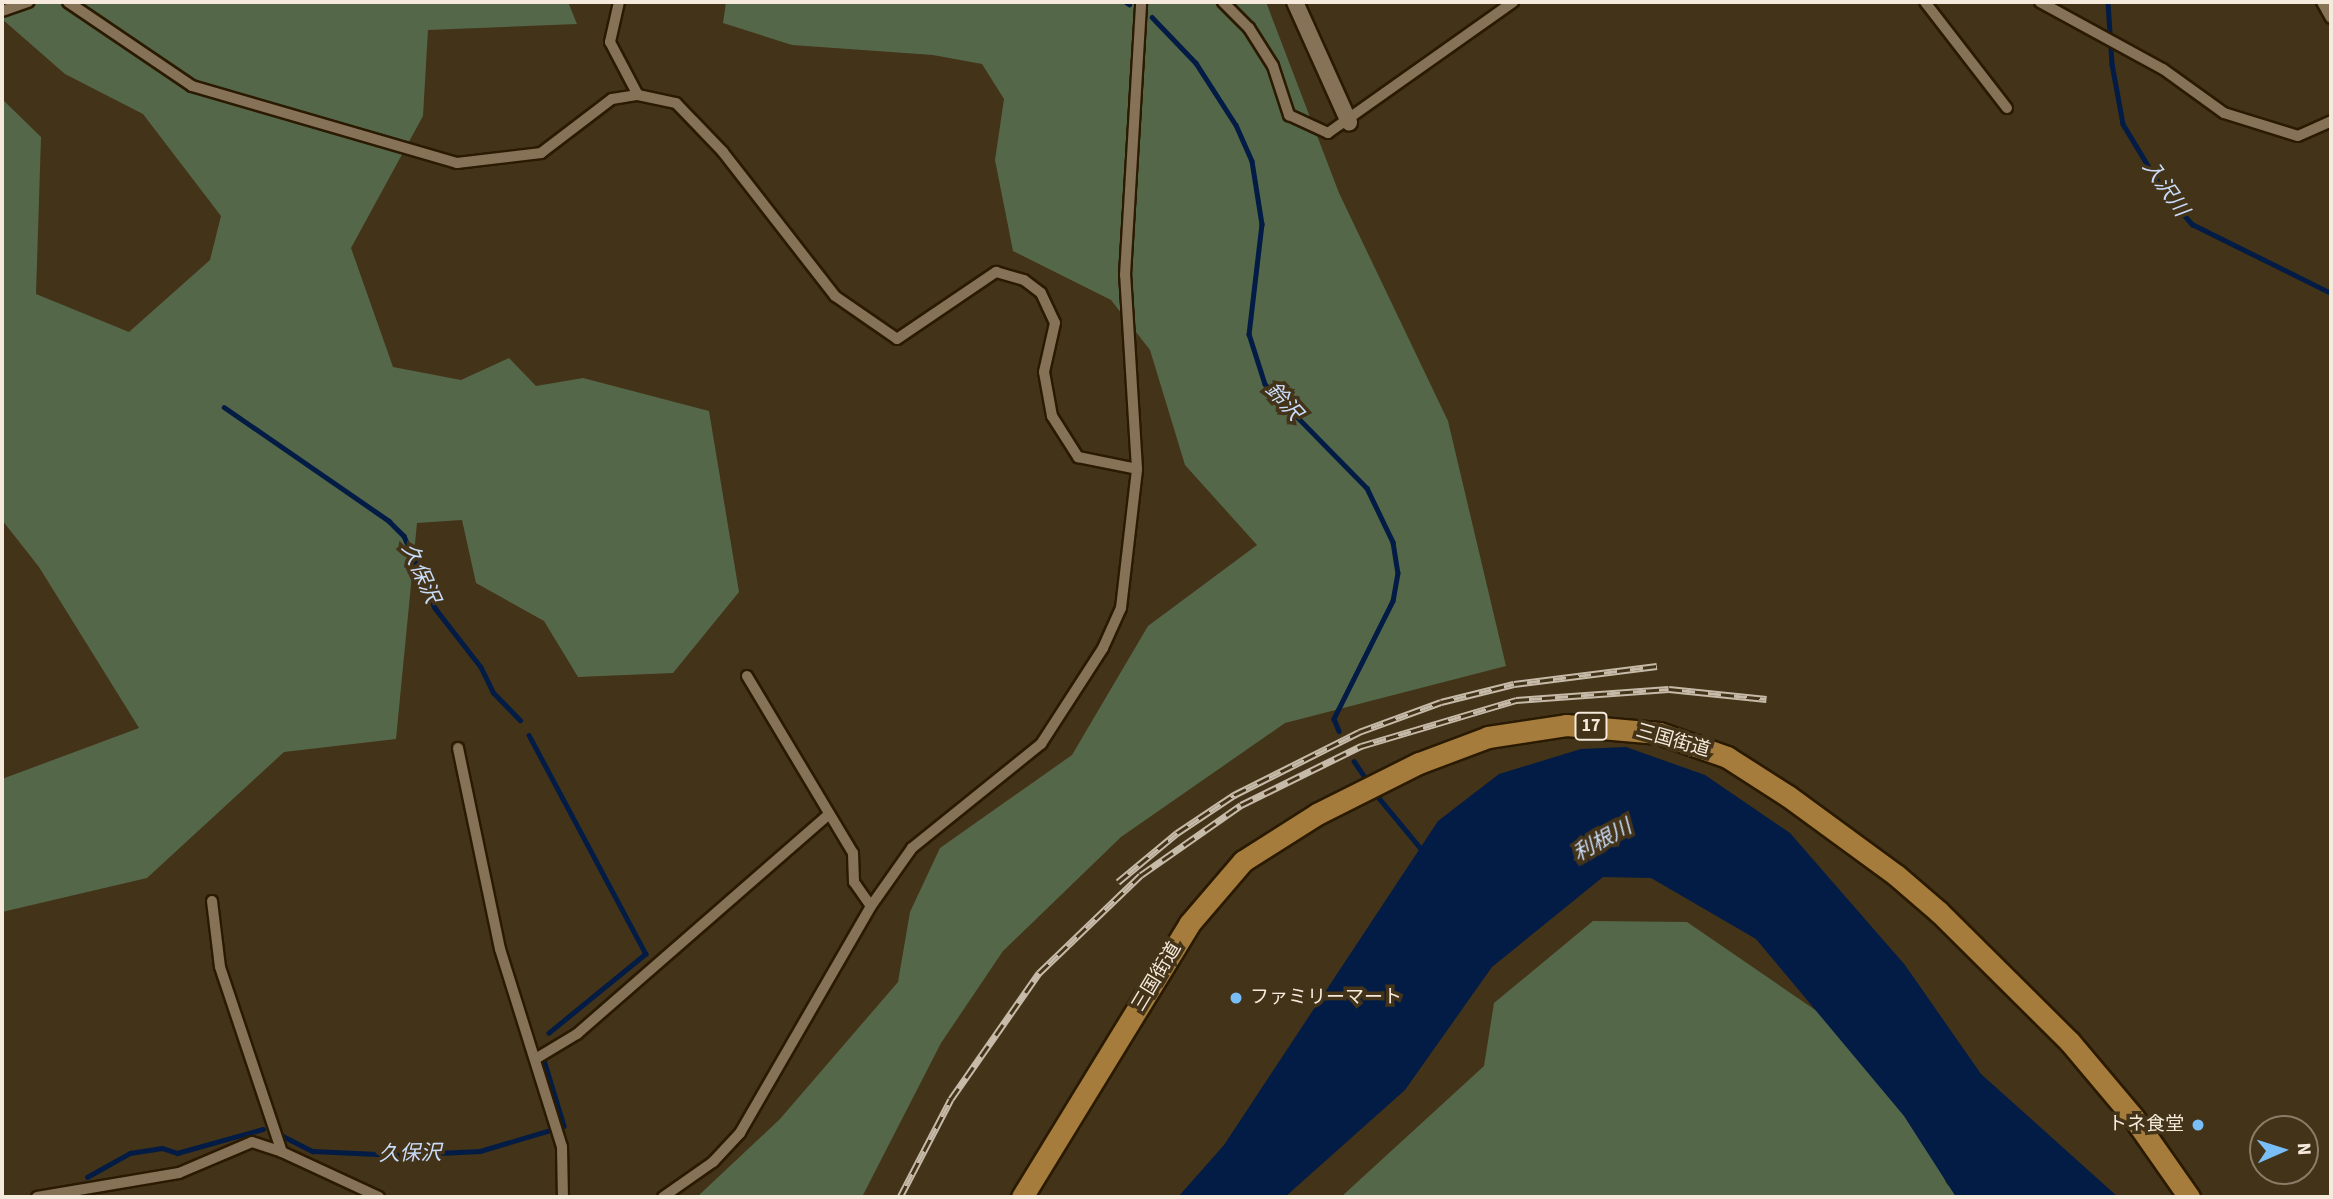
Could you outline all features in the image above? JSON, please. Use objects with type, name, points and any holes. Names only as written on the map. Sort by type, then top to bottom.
[{"type":"highway","name":"三国街道","points":[[1022,1197],[1189,924],[1243,861],[1317,814],[1419,763],[1488,737],[1566,725],[1660,733],[1727,758],[1788,796],[1896,875],[1939,912],[2069,1041],[2133,1117],[2189,1197]]},
{"type":"street","points":[[2,10],[28,2]]},
{"type":"street","points":[[68,2],[192,86],[457,163],[541,153],[612,99],[638,95],[676,103],[723,152],[835,296],[897,339],[996,272],[1024,280],[1041,293],[1055,323],[1044,372],[1052,416],[1078,457],[1136,469]]},
{"type":"street","points":[[619,2],[610,42],[638,95]]},
{"type":"street","points":[[663,1197],[713,1162],[740,1133],[871,906],[912,848],[1041,744],[1103,648],[1121,608],[1136,469],[1125,275],[1141,2]]},
{"type":"street","points":[[1223,2],[1249,28],[1273,66],[1289,115],[1328,134],[1349,122],[1513,2]]},
{"type":"street","points":[[1295,2],[1349,122]]},
{"type":"street","points":[[1925,2],[2007,108]]},
{"type":"street","points":[[2040,2],[2119,44],[2224,113],[2298,136],[2331,121]]},
{"type":"street","points":[[2322,2],[2331,18]]},
{"type":"street","points":[[747,676],[827,816],[853,853],[854,881],[871,906]]},
{"type":"street","points":[[458,748],[500,949],[537,1058],[562,1147],[563,1197]]},
{"type":"street","points":[[537,1058],[577,1034],[827,816]]},
{"type":"street","points":[[212,901],[220,967],[282,1152]]},
{"type":"street","points":[[37,1197],[179,1173],[252,1142],[282,1152],[379,1197]]},
{"type":"green space","points":[[2,2],[568,2],[577,24],[428,30],[423,116],[351,248],[393,367],[461,380],[509,358],[536,386],[583,378],[709,411],[739,592],[673,673],[578,677],[544,621],[476,583],[462,520],[417,523],[396,739],[284,752],[147,878],[2,912],[2,779],[139,728],[39,567],[2,520],[2,99],[41,137],[36,294],[129,332],[210,260],[221,216],[143,114],[65,74],[2,19]]},
{"type":"green space","points":[[726,2],[1266,2],[1339,193],[1448,421],[1506,666],[1285,723],[1121,837],[1003,951],[941,1043],[862,1197],[697,1197],[780,1119],[898,982],[910,912],[940,848],[1072,755],[1148,626],[1257,545],[1185,465],[1150,350],[1111,300],[1013,251],[995,160],[1004,99],[982,64],[933,55],[792,45],[723,23]]},
{"type":"green space","points":[[1593,921],[1687,922],[1907,1073],[1946,1183],[1959,1197],[1341,1197],[1484,1066],[1494,1003]]},
{"type":"water","name":"利根川","points":[[1626,747],[1705,775],[1790,833],[1905,965],[1981,1074],[2118,1197],[1956,1197],[1904,1116],[1756,939],[1651,878],[1603,877],[1492,967],[1405,1090],[1285,1197],[1178,1197],[1224,1145],[1438,821],[1499,774],[1581,749]]},
{"type":"waterway","name":"入沢川","points":[[2108,2],[2112,64],[2123,124],[2164,192],[2192,224],[2331,293]]},
{"type":"waterway","name":"鈴沢","points":[[1152,17],[1196,63],[1236,125],[1252,161],[1262,224],[1249,334],[1265,384],[1367,488],[1393,542],[1398,573],[1393,601],[1334,719],[1339,731]]},
{"type":"waterway","name":"久保沢","points":[[224,407],[389,521],[404,536],[435,608],[481,667],[493,692],[520,720]]},
{"type":"waterway","name":"久保沢","points":[[529,735],[646,954],[549,1033]]},
{"type":"waterway","name":"鈴沢","points":[[1354,761],[1364,776]]},
{"type":"waterway","name":"鈴沢","points":[[1379,798],[1423,851]]},
{"type":"waterway","name":"久保沢","points":[[544,1060],[564,1126]]},
{"type":"waterway","name":"久保沢","points":[[87,1177],[130,1153],[162,1148],[177,1153],[263,1129]]},
{"type":"waterway","name":"久保沢","points":[[279,1134],[313,1151],[397,1155],[480,1151],[547,1131]]},
{"type":"railway","points":[[1118,882],[1177,833],[1234,795],[1359,732],[1441,702],[1514,684],[1657,666]]},
{"type":"railway","points":[[900,1197],[951,1099],[1039,973],[1141,875],[1241,805],[1361,746],[1516,700],[1669,689],[1766,699]]},
{"type":"place","name":"ファミリーマート","points":[[1236,998]]},
{"type":"place","name":"トネ食堂","points":[[2198,1125]]}]
